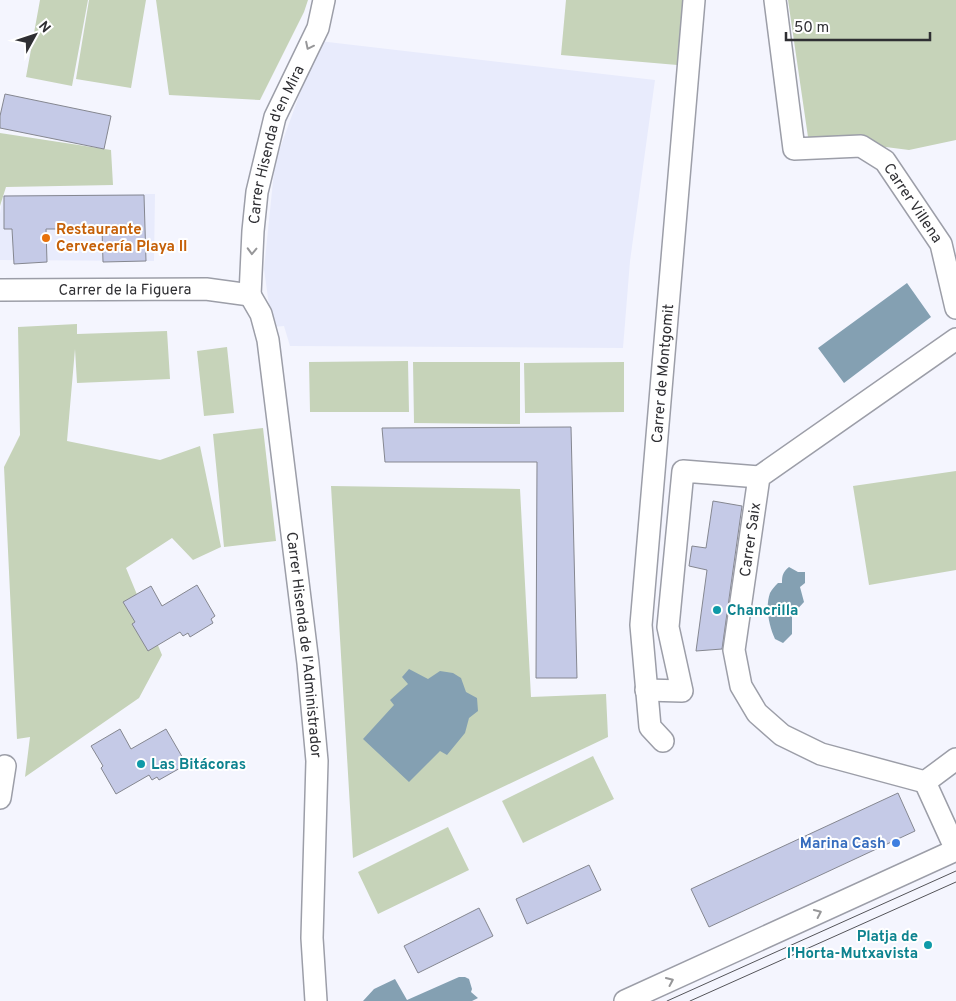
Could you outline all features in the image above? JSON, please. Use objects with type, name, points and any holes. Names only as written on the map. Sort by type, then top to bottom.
[{"type":"street","name":"Carrer Hisenda d'en Mira","points":[[250,295],[257,192],[275,117],[318,28],[324,0]]},
{"type":"street","name":"Carrer de Montgomit","points":[[663,741],[650,727],[641,625],[694,0]]},
{"type":"street","name":"Carrer Villena","points":[[775,0],[794,149],[861,146],[885,161],[941,244],[956,308]]},
{"type":"street","name":"Carrer de la Figuera","points":[[0,290],[206,290],[250,295]]},
{"type":"street","name":"Carrer Hisenda de l'Administrador","points":[[250,295],[261,314],[268,340],[308,663],[317,760],[312,938],[316,1001]]},
{"type":"street","points":[[646,690],[682,691],[668,627],[683,471],[759,477],[956,339]]},
{"type":"street","name":"Carrer Saix","points":[[759,477],[734,650],[741,686],[757,713],[782,735],[821,754],[926,782]]},
{"type":"street","points":[[625,1001],[956,850],[926,782],[956,759]]},
{"type":"street","points":[[0,798],[5,766]]},
{"type":"shaded area","points":[[319,41],[655,80],[630,261],[623,348],[290,346],[284,326],[272,327],[264,269],[275,162]]},
{"type":"shaded area","points":[[155,194],[154,261],[0,260],[0,214],[3,195]]},
{"type":"shaded area","points":[[907,283],[931,317],[844,383],[818,348]]},
{"type":"shaded area","points":[[789,567],[798,572],[805,572],[805,583],[800,587],[804,602],[792,615],[792,634],[783,643],[775,639],[773,634],[768,616],[768,604],[771,592],[778,583],[782,583],[783,574]]},
{"type":"shaded area","points":[[409,669],[428,679],[440,671],[453,673],[461,678],[466,692],[477,698],[478,711],[469,718],[465,733],[447,755],[440,751],[409,782],[363,739],[394,705],[390,700],[408,684],[402,677]]},
{"type":"shaded area","points":[[459,977],[469,979],[471,992],[478,998],[472,1001],[363,1001],[374,989],[395,979],[407,1000]]},
{"type":"green space","points":[[40,0],[88,0],[72,86],[26,77]]},
{"type":"green space","points":[[89,0],[146,0],[131,88],[76,79]]},
{"type":"green space","points":[[156,0],[308,0],[304,12],[260,100],[169,95]]},
{"type":"green space","points":[[566,0],[694,0],[689,66],[561,55]]},
{"type":"green space","points":[[788,0],[956,0],[956,140],[909,150],[808,137]]},
{"type":"green space","points":[[0,133],[111,150],[113,185],[6,187],[0,206]]},
{"type":"green space","points":[[77,324],[77,334],[167,331],[170,379],[77,383],[75,349],[67,441],[160,460],[200,446],[221,547],[193,560],[172,538],[126,568],[162,655],[139,698],[25,777],[30,737],[17,739],[4,467],[20,435],[18,327]]},
{"type":"green space","points":[[227,347],[234,413],[204,416],[197,351]]},
{"type":"green space","points":[[408,361],[409,412],[310,412],[309,362]]},
{"type":"green space","points":[[413,362],[520,362],[520,424],[414,423]]},
{"type":"green space","points":[[624,362],[624,412],[525,413],[524,363]]},
{"type":"green space","points":[[263,428],[276,541],[224,547],[213,434]]},
{"type":"green space","points":[[956,471],[956,570],[869,585],[853,486]]},
{"type":"green space","points":[[331,486],[520,489],[531,697],[606,694],[608,737],[353,858]]},
{"type":"green space","points":[[593,756],[614,799],[523,843],[502,801]]},
{"type":"green space","points":[[448,827],[469,870],[378,914],[358,872]]},
{"type":"building","points":[[5,94],[111,116],[104,149],[0,128],[0,116]]},
{"type":"building","points":[[144,195],[146,261],[103,262],[102,229],[46,229],[47,262],[14,264],[12,229],[4,229],[4,196]]},
{"type":"building","points":[[571,427],[577,678],[536,678],[537,462],[385,462],[382,428]]},
{"type":"building","name":"Chancrilla","points":[[713,501],[742,506],[722,649],[696,651],[707,570],[689,566],[692,546],[706,548]]},
{"type":"building","points":[[197,585],[215,616],[211,619],[213,623],[190,637],[188,633],[183,636],[180,632],[148,651],[132,624],[135,622],[123,602],[151,586],[162,606]]},
{"type":"building","name":"Las Bitácoras","points":[[120,729],[131,749],[166,729],[184,760],[179,763],[182,767],[159,780],[157,777],[152,780],[149,775],[116,794],[91,746]]},
{"type":"building","points":[[898,793],[915,831],[709,927],[691,889]]},
{"type":"building","points":[[589,865],[601,890],[527,924],[516,899]]},
{"type":"building","points":[[479,908],[493,936],[418,973],[404,946]]},
{"type":"tram line","points":[[667,1001],[956,871]]},
{"type":"tram line","points":[[690,1001],[956,882]]},
{"type":"place","name":"Restaurante Cervecería Playa II","points":[[46,238]]},
{"type":"place","name":"Chancrilla","points":[[717,610]]},
{"type":"place","name":"Las Bitácoras","points":[[141,764]]},
{"type":"place","name":"Marina Cash","points":[[896,843]]},
{"type":"place","name":"Platja de l'Horta-Mutxavista","points":[[928,945]]}]
